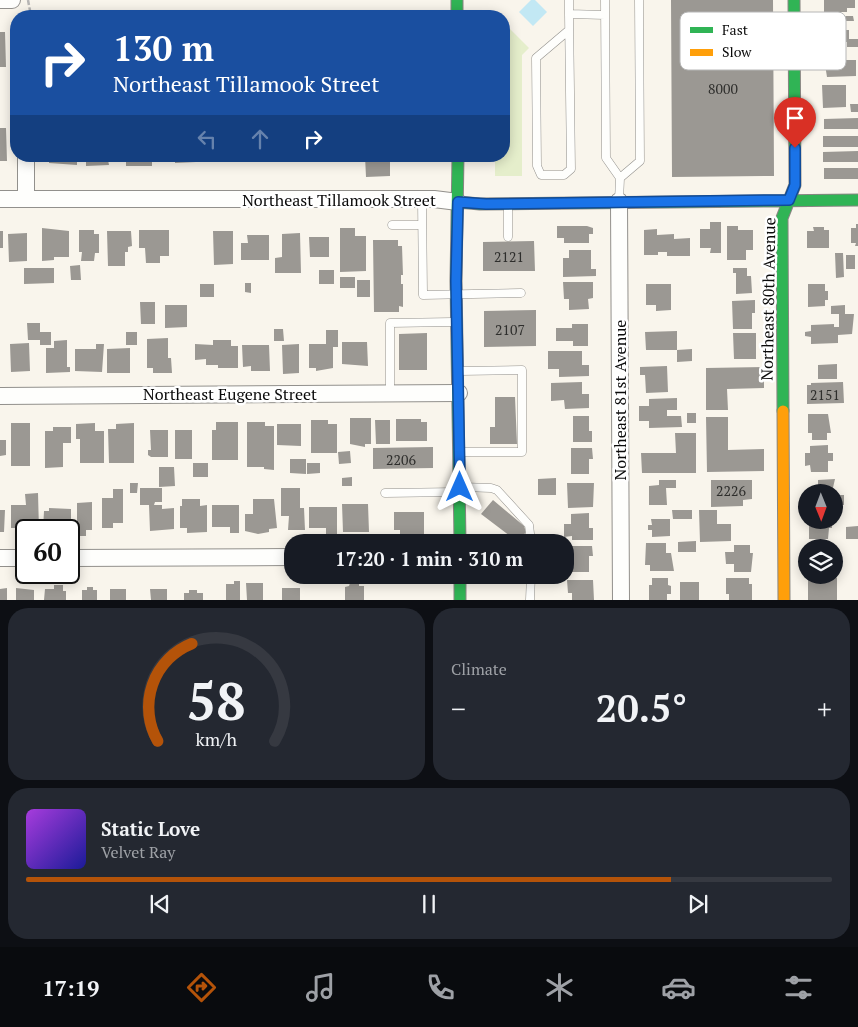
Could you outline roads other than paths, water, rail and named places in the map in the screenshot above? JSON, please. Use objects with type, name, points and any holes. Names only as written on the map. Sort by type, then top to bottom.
[{"type":"street","points":[[0,0],[12,0]]},
{"type":"street","name":"Northeast 80th Avenue","points":[[784,600],[782,218],[795,185],[794,70]]},
{"type":"street","points":[[26,162],[26,199]]},
{"type":"street","points":[[458,162],[456,294],[460,534]]},
{"type":"street","name":"Northeast Tillamook Street","points":[[0,199],[422,199],[508,203],[858,200]]},
{"type":"street","name":"Northeast 81st Avenue","points":[[619,201],[621,600]]},
{"type":"street","name":"Northeast Eugene Street","points":[[0,396],[459,393]]},
{"type":"street","points":[[80,558],[284,557]]},
{"type":"street","points":[[0,558],[15,558]]},
{"type":"street","points":[[460,584],[460,600]]},
{"type":"lane","points":[[569,0],[571,169],[564,175],[541,175],[536,166],[536,58],[569,30]]},
{"type":"lane","points":[[605,0],[606,158],[620,178],[619,201]]},
{"type":"lane","points":[[620,178],[640,161],[639,0]]},
{"type":"lane","points":[[569,14],[605,14]]},
{"type":"lane","points":[[422,199],[423,295],[521,293]]},
{"type":"lane","points":[[508,203],[508,237]]},
{"type":"lane","points":[[392,225],[422,225]]},
{"type":"lane","points":[[390,393],[390,323],[457,322]]},
{"type":"lane","points":[[458,371],[522,370],[522,452],[459,452]]},
{"type":"lane","points":[[385,493],[460,489],[478,486],[497,490],[529,525],[530,534]]},
{"type":"lane","points":[[530,600],[531,584]]},
{"type":"water","points":[[531,0],[535,0],[547,12],[533,26],[519,12]]}]
